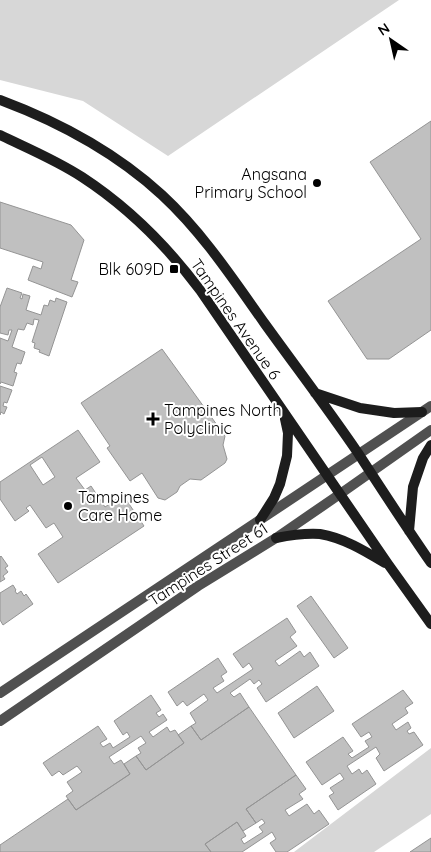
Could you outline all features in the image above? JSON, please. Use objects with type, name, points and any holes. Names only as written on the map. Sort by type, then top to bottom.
[{"type":"street","name":"Tampines Avenue 6","points":[[0,100],[77,134],[120,162],[161,194],[179,212],[223,265],[315,393],[431,563]]},
{"type":"street","name":"Tampines Avenue 6","points":[[0,135],[44,155],[80,176],[115,200],[168,251],[195,284],[431,624]]},
{"type":"street","points":[[315,393],[360,408],[394,413],[422,412]]},
{"type":"street","name":"Tampines Street 61","points":[[0,693],[431,406]]},
{"type":"street","points":[[260,520],[274,498],[280,484],[287,456],[288,433],[284,413]]},
{"type":"street","name":"Tampines Street 61","points":[[0,721],[198,586],[276,538],[431,430]]},
{"type":"street","points":[[409,531],[413,487],[423,458],[431,445]]},
{"type":"street","points":[[276,538],[296,534],[323,535],[339,539],[357,547],[388,564]]},
{"type":"shaded area","points":[[0,0],[399,0],[168,156],[83,101],[0,80]]},
{"type":"shaded area","points":[[431,748],[431,814],[374,852],[294,852]]},
{"type":"building","points":[[431,121],[431,330],[389,359],[367,359],[328,301],[421,239],[370,162]]},
{"type":"building","points":[[0,202],[71,225],[84,240],[71,280],[78,282],[72,297],[28,280],[33,266],[41,269],[43,262],[0,248]]},
{"type":"building","points":[[7,288],[22,293],[20,298],[22,299],[23,294],[30,296],[26,310],[41,315],[44,305],[48,306],[50,300],[55,302],[56,298],[67,302],[49,356],[34,348],[35,343],[32,342],[39,320],[34,319],[33,325],[27,323],[24,330],[18,329],[12,347],[25,352],[21,364],[17,363],[14,372],[17,373],[13,386],[1,382],[0,384],[0,338],[8,341],[12,330],[9,330],[8,335],[0,333],[0,307]]},
{"type":"building","name":"Tampines North Polyclinic","points":[[162,349],[225,436],[223,445],[227,459],[225,463],[201,480],[190,479],[180,486],[177,492],[165,500],[158,498],[142,473],[130,481],[107,448],[110,446],[81,403]]},
{"type":"building","points":[[0,386],[12,390],[7,403],[4,402],[3,406],[7,407],[4,414],[1,412],[0,415]]},
{"type":"building","name":"Tampines Care Home","points":[[78,430],[100,462],[76,478],[85,490],[91,486],[105,507],[123,495],[144,526],[58,583],[38,554],[63,537],[54,523],[46,528],[30,505],[26,508],[29,511],[15,521],[0,499],[0,482]],"holes":[[[42,457],[55,477],[43,485],[30,465]]]},
{"type":"building","points":[[0,557],[8,566],[5,568],[8,572],[3,576],[5,579],[0,582]]},
{"type":"building","points":[[13,585],[17,594],[21,591],[24,596],[26,594],[33,604],[3,625],[0,620],[0,593]]},
{"type":"building","points":[[311,596],[348,648],[334,658],[297,606]]},
{"type":"building","points":[[287,618],[296,632],[290,637],[297,646],[275,661],[279,666],[300,651],[304,657],[310,652],[319,666],[266,702],[257,688],[262,684],[259,680],[254,684],[250,679],[230,693],[234,697],[240,693],[249,707],[201,740],[191,726],[196,723],[190,713],[208,700],[204,694],[187,706],[183,701],[177,706],[168,692],[218,658],[227,672],[221,676],[224,681],[213,688],[217,693],[253,669],[249,663],[243,668],[233,654]]},
{"type":"building","points":[[317,686],[334,711],[294,738],[278,713]]},
{"type":"building","points":[[403,690],[413,703],[405,708],[408,713],[392,724],[396,730],[408,722],[411,728],[407,731],[409,734],[414,732],[423,745],[384,771],[376,758],[380,754],[376,747],[347,766],[352,774],[359,769],[362,774],[367,770],[376,784],[338,810],[329,796],[334,793],[330,788],[344,779],[340,773],[322,785],[306,762],[343,737],[353,751],[348,754],[352,758],[369,747],[365,741],[372,737],[369,732],[361,737],[352,724]]},
{"type":"building","points":[[151,695],[161,710],[156,713],[159,717],[163,714],[167,720],[149,732],[153,737],[167,727],[170,732],[175,730],[184,743],[146,770],[136,756],[141,753],[138,748],[146,743],[141,736],[109,757],[114,764],[121,760],[130,774],[76,810],[66,796],[73,791],[67,782],[82,772],[77,766],[63,775],[59,771],[52,776],[43,763],[98,726],[107,739],[100,743],[103,747],[110,743],[113,748],[130,737],[127,732],[123,735],[114,721]]},
{"type":"building","points":[[249,707],[296,775],[246,809],[256,823],[243,831],[237,822],[205,844],[211,852],[0,852],[0,845],[68,799],[76,810],[130,774],[124,764],[136,756],[146,770],[184,743],[178,735],[191,726],[201,740]]},
{"type":"building","points":[[296,775],[306,789],[299,794],[303,799],[285,810],[289,816],[307,804],[314,814],[319,810],[329,824],[287,852],[276,852],[270,843],[276,839],[272,832],[242,852],[211,852],[205,844],[237,822],[246,836],[241,839],[244,844],[263,832],[259,827],[265,823],[262,819],[256,823],[246,809]]},
{"type":"building","points":[[431,838],[431,852],[410,852]]},
{"type":"place","name":"Angsana Primary School","points":[[317,183]]},
{"type":"place","name":"Blk 609D","points":[[174,269]]},
{"type":"place","name":"Tampines North Polyclinic","points":[[153,419]]},
{"type":"place","name":"Tampines Care Home","points":[[68,506]]}]
